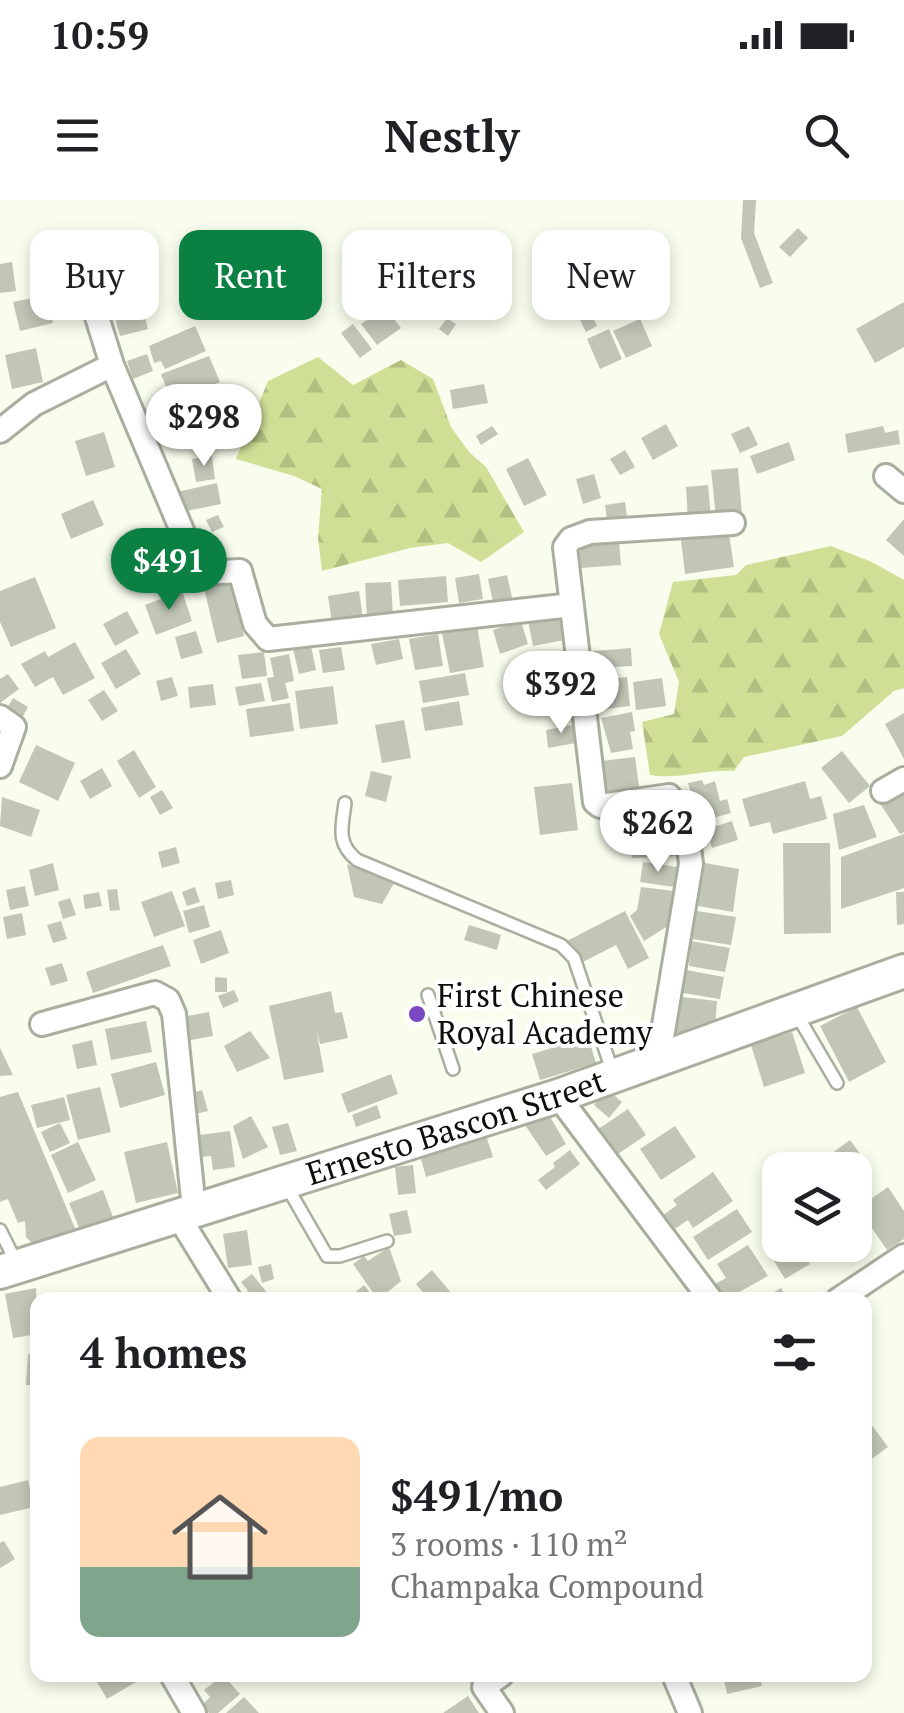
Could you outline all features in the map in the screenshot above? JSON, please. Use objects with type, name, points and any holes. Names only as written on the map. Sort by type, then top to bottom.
[{"type":"street","points":[[98,320],[112,365],[197,566],[203,573],[240,571],[255,624],[268,639],[572,605]]},
{"type":"street","points":[[0,430],[34,404],[112,365]]},
{"type":"street","points":[[658,1061],[691,848],[681,813],[670,796],[600,806],[595,802],[564,552],[568,541],[590,532],[733,523]]},
{"type":"street","points":[[0,716],[14,727],[0,766]]},
{"type":"street","points":[[883,791],[904,779]]},
{"type":"street","name":"Ernesto Bascon Street","points":[[9,1269],[558,1096],[904,971]]},
{"type":"street","points":[[42,1024],[155,993],[168,1000],[174,1014],[186,1212],[226,1292]]},
{"type":"street","points":[[558,1096],[705,1292]]},
{"type":"street","points":[[850,1292],[904,1256]]},
{"type":"street","points":[[176,1682],[194,1713]]},
{"type":"street","points":[[492,1682],[484,1687],[502,1713]]},
{"type":"street","points":[[677,1682],[690,1713]]},
{"type":"lane","points":[[345,802],[340,839],[344,850],[357,860],[561,945],[574,958],[615,1077]]},
{"type":"lane","points":[[428,996],[453,1069]]},
{"type":"lane","points":[[795,1011],[836,1083]]},
{"type":"lane","points":[[284,1181],[327,1256],[340,1256],[387,1241]]},
{"type":"lane","points":[[0,1230],[9,1269]]},
{"type":"green space","points":[[318,357],[353,385],[401,360],[433,379],[451,427],[486,467],[524,532],[481,562],[448,543],[410,548],[322,571],[318,538],[322,489],[294,476],[236,459],[268,381]]},
{"type":"green space","points":[[831,546],[904,580],[904,688],[894,691],[842,736],[744,757],[734,771],[650,775],[642,722],[674,714],[679,682],[659,634],[673,582],[736,575],[746,565]]},
{"type":"building","points":[[743,200],[756,200],[754,233],[773,283],[760,288],[741,238]]},
{"type":"building","points":[[798,228],[808,238],[790,257],[779,247]]},
{"type":"building","points":[[12,262],[16,291],[0,293],[0,264]]},
{"type":"building","points":[[30,298],[30,320],[53,323],[20,331],[13,302]]},
{"type":"building","points":[[904,302],[904,347],[875,363],[856,329]]},
{"type":"building","points":[[116,320],[146,320],[148,329],[120,336]]},
{"type":"building","points":[[367,320],[395,320],[401,328],[377,345],[361,324]]},
{"type":"building","points":[[446,320],[456,324],[448,336],[439,329]]},
{"type":"building","points":[[580,320],[594,320],[597,326],[586,332]]},
{"type":"building","points":[[640,320],[652,346],[626,358],[613,331]]},
{"type":"building","points":[[353,324],[372,349],[360,358],[341,333]]},
{"type":"building","points":[[195,326],[206,351],[165,369],[161,361],[154,363],[149,346]]},
{"type":"building","points":[[609,329],[622,359],[600,369],[587,339]]},
{"type":"building","points":[[36,348],[43,382],[12,389],[5,355]]},
{"type":"building","points":[[147,354],[153,371],[133,379],[127,361]]},
{"type":"building","points":[[209,356],[220,382],[180,397],[178,391],[169,395],[161,374]]},
{"type":"building","points":[[484,384],[488,403],[453,409],[450,390]]},
{"type":"building","points":[[222,387],[238,424],[234,425],[236,429],[215,436],[212,426],[203,429],[196,409],[205,406],[201,394]]},
{"type":"building","points":[[666,424],[678,446],[653,460],[641,438]]},
{"type":"building","points":[[492,426],[498,434],[481,445],[476,436]]},
{"type":"building","points":[[749,426],[758,445],[740,453],[731,434]]},
{"type":"building","points":[[883,426],[885,433],[898,430],[900,444],[848,453],[845,434]]},
{"type":"building","points":[[104,432],[115,467],[86,476],[75,441]]},
{"type":"building","points":[[789,442],[795,460],[757,474],[750,456]]},
{"type":"building","points":[[625,450],[635,467],[620,475],[610,459]]},
{"type":"building","points":[[212,456],[215,479],[196,482],[192,459]]},
{"type":"building","points":[[528,458],[547,495],[524,506],[506,469]]},
{"type":"building","points":[[738,468],[742,514],[716,517],[711,470]]},
{"type":"building","points":[[594,474],[601,498],[583,504],[576,479]]},
{"type":"building","points":[[217,483],[221,504],[182,512],[177,492]]},
{"type":"building","points":[[708,485],[711,518],[688,520],[686,487]]},
{"type":"building","points":[[93,500],[104,525],[71,539],[61,514]]},
{"type":"building","points":[[625,502],[628,525],[608,527],[605,505]]},
{"type":"building","points":[[218,515],[224,527],[212,532],[206,520]]},
{"type":"building","points":[[904,519],[904,556],[886,540]]},
{"type":"building","points":[[729,533],[734,567],[685,574],[681,540]]},
{"type":"building","points":[[619,541],[621,565],[581,568],[579,544]]},
{"type":"building","points":[[158,548],[162,570],[142,573],[138,551]]},
{"type":"building","points":[[184,551],[190,576],[171,580],[166,556]]},
{"type":"building","points":[[479,574],[483,599],[459,603],[455,578]]},
{"type":"building","points":[[507,575],[513,602],[494,606],[488,579]]},
{"type":"building","points":[[446,576],[448,602],[400,606],[398,580]]},
{"type":"building","points":[[35,577],[56,628],[11,647],[0,622],[0,591]]},
{"type":"building","points":[[231,582],[244,636],[217,643],[204,588]]},
{"type":"building","points":[[391,582],[393,617],[367,619],[365,583]]},
{"type":"building","points":[[182,591],[192,621],[156,635],[145,605]]},
{"type":"building","points":[[359,591],[363,618],[332,623],[328,596]]},
{"type":"building","points":[[127,611],[139,633],[115,646],[103,624]]},
{"type":"building","points":[[560,615],[565,640],[533,646],[528,621]]},
{"type":"building","points":[[521,621],[528,644],[500,654],[493,630]]},
{"type":"building","points":[[477,626],[484,667],[450,673],[442,633]]},
{"type":"building","points":[[196,631],[203,653],[181,659],[175,637]]},
{"type":"building","points":[[438,634],[443,666],[415,670],[409,639]]},
{"type":"building","points":[[399,639],[403,659],[376,665],[371,644]]},
{"type":"building","points":[[75,642],[95,678],[63,695],[53,677],[35,687],[21,664],[45,651],[48,657]]},
{"type":"building","points":[[311,646],[316,670],[299,674],[293,649]]},
{"type":"building","points":[[341,647],[345,670],[323,673],[319,650]]},
{"type":"building","points":[[631,648],[632,666],[594,668],[593,651]]},
{"type":"building","points":[[126,649],[141,674],[116,689],[101,663]]},
{"type":"building","points":[[264,652],[267,676],[242,679],[238,655]]},
{"type":"building","points":[[289,654],[294,681],[285,683],[289,698],[272,702],[267,678],[274,677],[270,658]]},
{"type":"building","points":[[465,673],[469,695],[423,703],[419,681]]},
{"type":"building","points":[[8,674],[19,689],[0,703],[0,679]]},
{"type":"building","points":[[172,677],[178,696],[161,701],[156,681]]},
{"type":"building","points":[[627,677],[630,706],[597,710],[595,690],[602,689],[601,680]]},
{"type":"building","points":[[662,678],[666,706],[636,710],[633,682]]},
{"type":"building","points":[[261,683],[265,701],[239,706],[235,687]]},
{"type":"building","points":[[213,684],[216,705],[190,708],[188,687]]},
{"type":"building","points":[[333,686],[338,724],[300,729],[295,691]]},
{"type":"building","points":[[104,690],[118,711],[102,721],[88,700]]},
{"type":"building","points":[[13,698],[28,707],[22,718],[7,708]]},
{"type":"building","points":[[459,701],[463,725],[425,731],[421,708]]},
{"type":"building","points":[[290,703],[294,731],[250,737],[246,709]]},
{"type":"building","points":[[632,712],[633,749],[611,753],[601,718]]},
{"type":"building","points":[[904,713],[904,759],[885,724]]},
{"type":"building","points":[[404,720],[411,758],[382,763],[375,725]]},
{"type":"building","points":[[574,725],[576,743],[548,748],[546,730]]},
{"type":"building","points":[[36,745],[75,763],[58,801],[19,782]]},
{"type":"building","points":[[134,750],[156,787],[139,798],[117,761]]},
{"type":"building","points":[[842,751],[870,786],[849,803],[821,768]]},
{"type":"building","points":[[635,757],[640,794],[606,799],[601,761]]},
{"type":"building","points":[[102,768],[112,786],[90,799],[80,781]]},
{"type":"building","points":[[371,771],[392,776],[386,802],[365,796]]},
{"type":"building","points":[[702,780],[704,785],[715,781],[720,801],[727,799],[731,813],[702,821],[688,783]]},
{"type":"building","points":[[805,781],[810,799],[821,796],[827,819],[773,834],[770,822],[750,827],[742,799]]},
{"type":"building","points":[[572,783],[578,830],[540,835],[534,787]]},
{"type":"building","points":[[904,785],[904,832],[900,834],[879,802]]},
{"type":"building","points":[[162,790],[173,808],[160,815],[150,797]]},
{"type":"building","points":[[2,797],[40,810],[31,837],[0,826]]},
{"type":"building","points":[[864,805],[877,837],[839,850],[833,814]]},
{"type":"building","points":[[667,814],[669,834],[676,834],[677,856],[632,858],[630,831],[636,831],[636,815]]},
{"type":"building","points":[[732,821],[738,840],[712,848],[707,829]]},
{"type":"building","points":[[904,834],[904,888],[841,909],[841,857]]},
{"type":"building","points":[[783,843],[830,843],[831,933],[784,934]]},
{"type":"building","points":[[176,847],[180,863],[162,868],[158,852]]},
{"type":"building","points":[[643,862],[677,867],[674,887],[640,882]]},
{"type":"building","points":[[53,863],[59,890],[35,896],[29,870]]},
{"type":"building","points":[[705,863],[739,869],[733,912],[698,906]]},
{"type":"building","points":[[347,864],[394,883],[382,904],[354,897]]},
{"type":"building","points":[[231,880],[234,895],[218,899],[215,883]]},
{"type":"building","points":[[25,886],[29,906],[10,910],[6,890]]},
{"type":"building","points":[[195,887],[200,902],[187,906],[182,892]]},
{"type":"building","points":[[641,887],[674,891],[668,926],[644,941],[630,916],[637,910]]},
{"type":"building","points":[[117,889],[120,910],[110,911],[107,890]]},
{"type":"building","points":[[172,891],[185,926],[154,937],[141,902]]},
{"type":"building","points":[[99,892],[102,906],[85,909],[83,895]]},
{"type":"building","points":[[896,892],[904,892],[904,924],[897,925]]},
{"type":"building","points":[[70,898],[76,915],[63,919],[58,902]]},
{"type":"building","points":[[204,905],[210,927],[189,933],[183,911]]},
{"type":"building","points":[[625,911],[649,958],[628,969],[616,945],[579,964],[567,941]]},
{"type":"building","points":[[697,911],[736,917],[731,945],[692,939]]},
{"type":"building","points":[[22,913],[26,935],[7,939],[3,917]]},
{"type":"building","points":[[61,921],[67,939],[53,943],[47,925]]},
{"type":"building","points":[[469,925],[501,935],[497,950],[464,940]]},
{"type":"building","points":[[221,930],[229,953],[201,964],[193,940]]},
{"type":"building","points":[[691,941],[730,948],[725,972],[689,966]]},
{"type":"building","points":[[163,945],[171,966],[93,993],[86,972]]},
{"type":"building","points":[[62,963],[68,981],[51,986],[45,968]]},
{"type":"building","points":[[686,970],[724,977],[720,999],[683,993]]},
{"type":"building","points":[[215,977],[227,978],[227,992],[215,992]]},
{"type":"building","points":[[234,990],[239,1001],[223,1008],[218,996]]},
{"type":"building","points":[[331,991],[335,1013],[342,1012],[348,1038],[320,1044],[316,1028],[324,1072],[284,1080],[269,1006]]},
{"type":"building","points":[[682,997],[717,1001],[715,1028],[681,1039],[676,1030]]},
{"type":"building","points":[[857,1007],[886,1062],[849,1082],[820,1026]]},
{"type":"building","points":[[209,1012],[213,1036],[186,1041],[182,1017]]},
{"type":"building","points":[[146,1021],[152,1052],[111,1060],[105,1029]]},
{"type":"building","points":[[250,1031],[270,1058],[237,1072],[224,1046]]},
{"type":"building","points":[[792,1032],[805,1073],[764,1087],[751,1045]]},
{"type":"building","points":[[588,1037],[596,1063],[540,1080],[532,1054]]},
{"type":"building","points":[[92,1040],[97,1065],[77,1069],[72,1045]]},
{"type":"building","points":[[0,1048],[13,1075],[0,1076]]},
{"type":"building","points":[[156,1062],[165,1095],[120,1108],[111,1074]]},
{"type":"building","points":[[391,1074],[398,1094],[348,1113],[341,1094]]},
{"type":"building","points":[[100,1087],[111,1132],[78,1140],[66,1095]]},
{"type":"building","points":[[606,1089],[622,1102],[609,1118],[594,1105]]},
{"type":"building","points":[[202,1090],[208,1111],[195,1114],[189,1094]]},
{"type":"building","points":[[18,1092],[77,1233],[35,1246],[26,1237],[25,1221],[18,1223],[8,1199],[0,1202],[0,1097]]},
{"type":"building","points":[[64,1097],[70,1120],[37,1128],[31,1105]]},
{"type":"building","points":[[377,1105],[381,1118],[356,1127],[352,1115]]},
{"type":"building","points":[[628,1109],[646,1135],[612,1158],[594,1132]]},
{"type":"building","points":[[549,1115],[566,1144],[546,1156],[523,1122]]},
{"type":"building","points":[[251,1116],[268,1147],[243,1159],[233,1126]]},
{"type":"building","points":[[60,1123],[70,1143],[50,1152],[41,1132]]},
{"type":"building","points":[[288,1123],[297,1151],[280,1155],[272,1127]]},
{"type":"building","points":[[675,1126],[696,1157],[661,1180],[640,1149]]},
{"type":"building","points":[[484,1129],[493,1157],[426,1177],[418,1148]]},
{"type":"building","points":[[230,1131],[235,1167],[213,1170],[211,1156],[202,1157],[199,1135]]},
{"type":"building","points":[[850,1140],[859,1152],[833,1152]]},
{"type":"building","points":[[78,1142],[96,1180],[68,1193],[51,1155]]},
{"type":"building","points":[[167,1142],[178,1193],[136,1203],[124,1152]]},
{"type":"building","points":[[570,1150],[580,1164],[546,1190],[538,1180]]},
{"type":"building","points":[[413,1165],[416,1193],[398,1195],[395,1167]]},
{"type":"building","points":[[713,1172],[733,1201],[693,1228],[688,1220],[666,1235],[655,1221],[677,1205],[673,1200]]},
{"type":"building","points":[[888,1187],[904,1211],[904,1239],[887,1250],[872,1228],[872,1198]]},
{"type":"building","points":[[103,1190],[113,1217],[80,1230],[69,1203]]},
{"type":"building","points":[[737,1209],[752,1232],[708,1260],[693,1237]]},
{"type":"building","points":[[407,1210],[412,1233],[394,1236],[389,1214]]},
{"type":"building","points":[[247,1230],[252,1265],[228,1268],[223,1234]]},
{"type":"building","points":[[748,1245],[768,1276],[739,1292],[720,1292],[715,1284],[726,1278],[717,1264]]},
{"type":"building","points":[[389,1247],[401,1281],[388,1292],[372,1292],[353,1264],[364,1256],[368,1261]]},
{"type":"building","points":[[775,1262],[809,1262],[810,1264],[785,1279]]},
{"type":"building","points":[[271,1264],[274,1279],[262,1283],[258,1267]]},
{"type":"building","points":[[432,1270],[450,1292],[422,1292],[416,1284]]},
{"type":"building","points":[[252,1274],[267,1292],[247,1292],[241,1282]]},
{"type":"building","points":[[36,1288],[36,1292],[30,1292],[30,1335],[13,1338],[5,1294]]},
{"type":"building","points":[[28,1354],[30,1354],[30,1385],[26,1385]]},
{"type":"building","points":[[872,1425],[888,1447],[872,1459]]},
{"type":"building","points":[[28,1480],[30,1508],[0,1515],[0,1487]]},
{"type":"building","points":[[4,1541],[15,1559],[0,1568],[0,1543]]},
{"type":"building","points":[[97,1682],[136,1682],[107,1699]]},
{"type":"building","points":[[214,1682],[229,1682],[240,1694],[218,1713],[209,1713],[202,1705],[210,1697],[204,1690]]},
{"type":"building","points":[[724,1682],[761,1682],[762,1686],[727,1694]]},
{"type":"building","points":[[468,1696],[479,1713],[443,1713]]},
{"type":"building","points":[[244,1697],[259,1713],[226,1713]]},
{"type":"place","name":"First Chinese Royal Academy","points":[[417,1014]]}]
